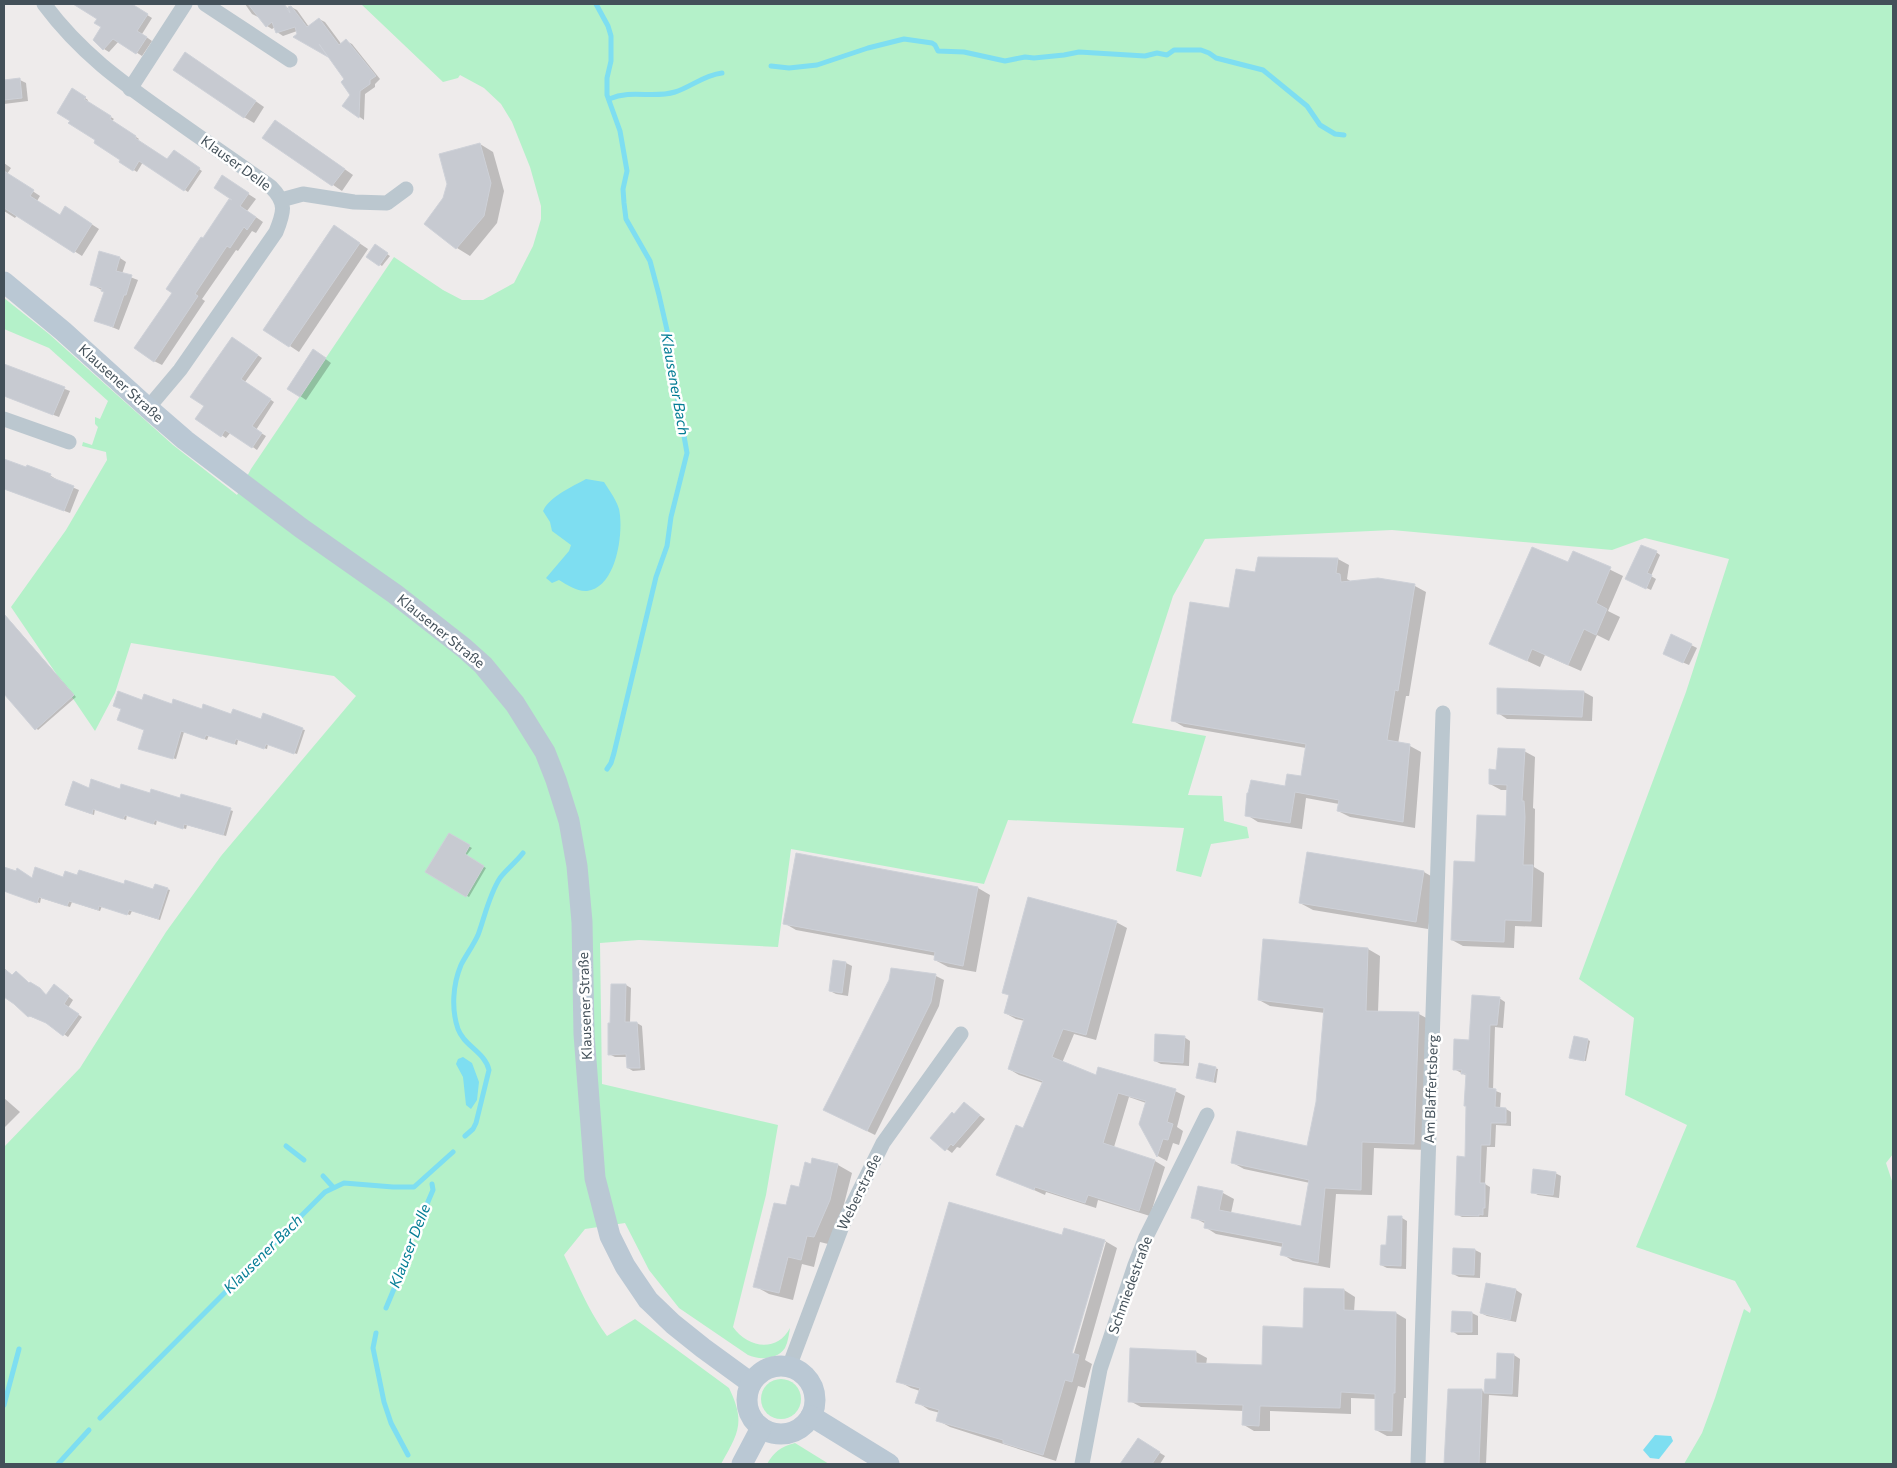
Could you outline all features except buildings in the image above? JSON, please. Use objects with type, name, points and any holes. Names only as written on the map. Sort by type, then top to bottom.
[{"type":"main road","name":"Klausener Straße","points":[[4,282],[63,330],[148,408],[217,464],[301,528],[395,594],[464,648],[483,665],[515,704],[545,752],[569,821],[577,866],[582,922],[584,1034],[595,1178],[610,1236],[625,1266],[648,1300],[673,1324],[751,1383]]},
{"type":"main road","points":[[789,1366],[804,1375],[814,1390],[815,1399],[811,1416],[804,1425],[789,1433],[771,1433],[761,1428],[748,1412],[747,1392],[758,1374],[767,1368],[789,1366]]},
{"type":"main road","points":[[811,1416],[888,1464]]},
{"type":"main road","points":[[742,1464],[761,1428]]},
{"type":"street","name":"Klauser Delle","points":[[44,4],[61,27],[88,55],[130,89],[271,187],[281,200],[283,208],[276,232],[180,370],[148,408]]},
{"type":"street","points":[[130,89],[185,4]]},
{"type":"street","points":[[205,4],[290,60]]},
{"type":"street","points":[[281,200],[303,194],[354,202],[388,203],[406,189]]},
{"type":"street","points":[[4,419],[69,442]]},
{"type":"street","name":"Am Blaffertsberg","points":[[1418,1464],[1444,713]]},
{"type":"street","name":"Weberstraße","points":[[789,1366],[842,1226],[883,1144],[961,1034]]},
{"type":"street","name":"Schmiedestraße","points":[[1082,1464],[1100,1369],[1135,1265],[1146,1237],[1206,1115]]},
{"type":"green space","points":[[361,4],[1893,4],[1893,1154],[1886,1163],[1893,1184],[1893,1464],[1684,1464],[1702,1433],[1744,1309],[1750,1313],[1751,1309],[1735,1281],[1636,1247],[1687,1125],[1625,1095],[1634,1018],[1579,979],[1686,692],[1729,559],[1645,538],[1612,550],[1392,530],[1205,539],[1173,596],[1132,723],[1206,736],[1188,795],[1222,796],[1224,821],[1247,827],[1249,838],[1211,844],[1201,877],[1176,871],[1184,828],[1008,820],[984,884],[791,849],[778,947],[639,940],[600,943],[602,1084],[778,1125],[766,1195],[733,1327],[746,1340],[762,1345],[778,1341],[790,1328],[788,1341],[782,1352],[768,1358],[757,1358],[748,1355],[679,1308],[649,1270],[625,1223],[585,1229],[564,1255],[589,1307],[607,1336],[635,1319],[729,1388],[737,1410],[738,1428],[721,1464],[4,1464],[4,1147],[80,1068],[166,932],[221,856],[356,696],[334,676],[131,643],[115,693],[95,731],[11,607],[66,530],[107,460],[106,452],[82,446],[83,442],[92,445],[98,427],[95,424],[95,417],[100,419],[108,401],[49,348],[4,329],[4,298],[49,334],[173,445],[237,495],[251,469],[394,257],[443,290],[462,300],[483,300],[514,283],[533,246],[541,219],[541,206],[530,167],[512,122],[501,104],[484,88],[460,75],[458,78],[443,82]]},
{"type":"green space","points":[[785,1379],[792,1382],[798,1388],[801,1399],[800,1407],[792,1416],[785,1419],[777,1419],[770,1416],[762,1407],[761,1395],[764,1388],[773,1380]]},
{"type":"green space","points":[[795,1443],[829,1464],[767,1464],[778,1450]]},
{"type":"water","points":[[586,479],[604,482],[619,509],[620,531],[619,544],[612,570],[597,588],[584,591],[573,588],[559,580],[552,583],[546,578],[569,551],[571,545],[552,531],[550,522],[543,511],[556,496]]},
{"type":"water","points":[[463,1057],[472,1063],[479,1082],[477,1100],[471,1109],[466,1105],[463,1077],[456,1064],[458,1059]]},
{"type":"water","points":[[1655,1435],[1671,1436],[1673,1441],[1659,1459],[1650,1458],[1643,1450]]},
{"type":"waterway","name":"Klausener Bach","points":[[596,4],[608,26],[611,36],[611,61],[607,78],[607,95],[620,131],[627,171],[623,189],[626,219],[650,261],[659,295],[667,330],[687,453],[671,517],[667,546],[656,577],[614,753],[607,769]]},
{"type":"waterway","points":[[771,66],[789,68],[817,65],[868,48],[904,39],[932,43],[938,51],[964,52],[1005,61],[1025,57],[1034,58],[1079,52],[1145,56],[1157,53],[1167,55],[1174,50],[1201,50],[1216,58],[1263,70],[1307,106],[1320,125],[1335,134],[1344,135]]},
{"type":"waterway","points":[[609,99],[634,94],[667,94],[709,76],[722,73]]},
{"type":"waterway","name":"Klausener Bach","points":[[465,1136],[473,1129],[476,1123],[489,1070],[483,1058],[465,1040],[458,1029],[454,1013],[456,980],[461,965],[478,935],[496,885],[523,853]]},
{"type":"waterway","points":[[286,1146],[304,1160]]},
{"type":"waterway","name":"Klausener Bach","points":[[100,1418],[325,1192],[344,1183],[414,1187],[453,1152]]},
{"type":"waterway","points":[[323,1176],[333,1187]]},
{"type":"waterway","name":"Klauser Delle","points":[[386,1308],[404,1265],[414,1226],[421,1218],[433,1190],[432,1184]]},
{"type":"waterway","name":"Klauser Delle","points":[[376,1333],[373,1348],[384,1402],[391,1423],[408,1455]]},
{"type":"waterway","points":[[4,1405],[19,1349]]},
{"type":"waterway","name":"Klausener Bach","points":[[58,1464],[89,1430]]}]
